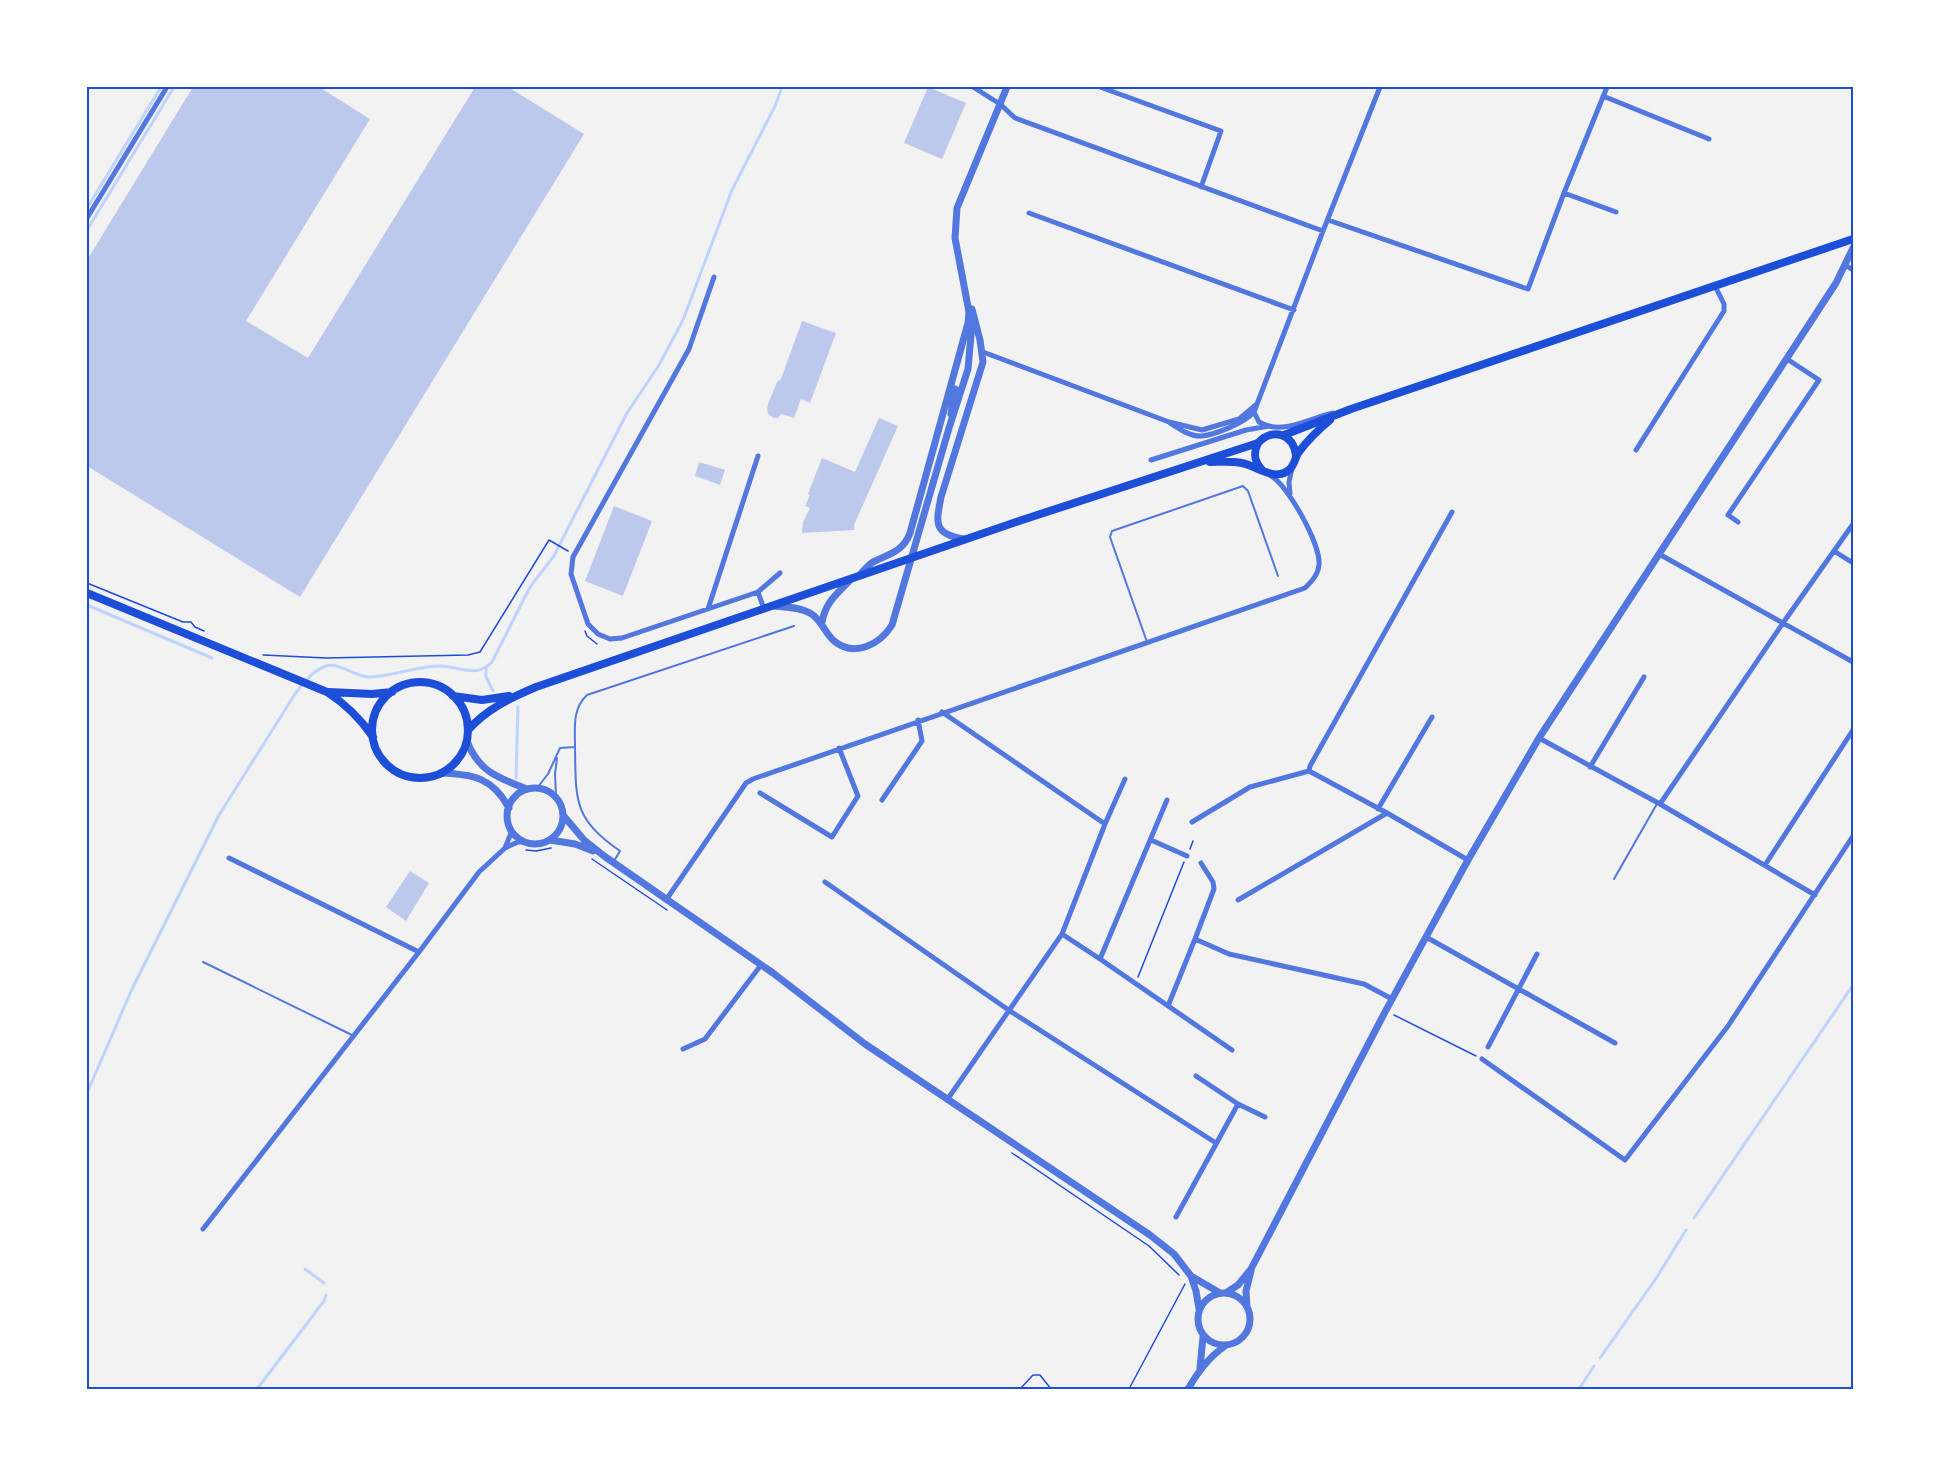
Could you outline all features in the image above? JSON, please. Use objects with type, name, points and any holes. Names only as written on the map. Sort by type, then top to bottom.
[{"type":"main road","points":[[468,730],[489,711],[536,687],[966,539],[1258,443],[1270,435],[1284,435],[1350,409],[1853,239]]},
{"type":"main road","points":[[1200,462],[1233,462],[1278,475],[1285,473],[1322,426],[1338,414]]},
{"type":"main road","points":[[1284,435],[1293,444],[1295,460]]},
{"type":"main road","points":[[1258,443],[1256,460],[1264,471]]},
{"type":"main road","points":[[87,592],[327,692],[346,704],[361,718],[373,737],[381,758],[398,772],[420,778],[441,773],[455,763],[465,749],[468,730],[464,711],[453,696],[442,688],[417,683],[405,686],[385,698],[375,716],[373,737]]},
{"type":"main road","points":[[327,692],[372,694],[393,692]]},
{"type":"main road","points":[[453,696],[491,699],[521,693]]},
{"type":"street","points":[[87,218],[167,87]]},
{"type":"street","points":[[973,87],[1000,104],[1015,118],[1323,231]]},
{"type":"street","points":[[758,592],[768,608],[807,611],[822,622],[826,632],[843,647],[856,650],[870,646],[882,639],[892,625],[968,369],[972,316],[955,238],[957,208],[1007,87]]},
{"type":"street","points":[[1100,87],[1221,131],[1201,187]]},
{"type":"street","points":[[1169,422],[1178,429],[1202,436],[1241,423],[1254,412],[1380,87]]},
{"type":"street","points":[[1328,220],[1528,289],[1564,192],[1607,87]]},
{"type":"street","points":[[1603,96],[1709,138]]},
{"type":"street","points":[[1564,192],[1616,212]]},
{"type":"street","points":[[1029,213],[1294,310]]},
{"type":"street","points":[[1199,1309],[1204,1302],[1238,1285],[1251,1269],[1392,999],[1468,860],[1539,738],[1836,283],[1853,248]]},
{"type":"street","points":[[1845,265],[1853,270]]},
{"type":"street","points":[[714,277],[689,349],[573,558],[571,574],[588,624],[598,634],[610,639],[622,638],[758,592],[780,573]]},
{"type":"street","points":[[1636,450],[1724,311],[1724,304],[1715,286]]},
{"type":"street","points":[[822,622],[829,602],[871,563],[892,555],[908,539],[958,364],[968,323],[969,302]]},
{"type":"street","points":[[966,539],[945,534],[936,519],[983,362],[983,352],[969,302]]},
{"type":"street","points":[[962,348],[971,347],[1169,422],[1202,430],[1239,419],[1257,404]]},
{"type":"street","points":[[1738,522],[1728,515],[1819,380],[1787,359]]},
{"type":"street","points":[[949,428],[958,364]]},
{"type":"street","points":[[1151,460],[1246,430],[1269,426],[1285,427],[1325,414],[1350,409]]},
{"type":"street","points":[[1254,412],[1259,422],[1269,426]]},
{"type":"street","points":[[708,609],[758,456]]},
{"type":"street","points":[[1290,496],[1290,473],[1295,460]]},
{"type":"street","points":[[666,900],[746,783],[761,775],[1305,588],[1312,581],[1319,566],[1316,547],[1290,496],[1276,478],[1264,471]]},
{"type":"street","points":[[1309,771],[1452,512]]},
{"type":"street","points":[[1659,803],[1853,524]]},
{"type":"street","points":[[1834,551],[1853,563]]},
{"type":"street","points":[[1659,554],[1852,660]]},
{"type":"street","points":[[1590,767],[1644,677]]},
{"type":"street","points":[[942,712],[1105,824]]},
{"type":"street","points":[[1378,809],[1432,717]]},
{"type":"street","points":[[882,800],[922,741],[918,720]]},
{"type":"street","points":[[1765,865],[1853,729]]},
{"type":"street","points":[[1539,738],[1659,803],[1815,895]]},
{"type":"street","points":[[467,741],[472,755],[485,769],[527,789]]},
{"type":"street","points":[[760,794],[832,837],[858,796],[839,748]]},
{"type":"street","points":[[1192,822],[1250,787],[1309,771],[1468,860]]},
{"type":"street","points":[[441,773],[462,774],[485,781],[495,788],[509,808]]},
{"type":"street","points":[[947,1100],[1062,934],[1125,779]]},
{"type":"street","points":[[505,848],[511,832],[508,820],[509,808],[512,800],[527,789],[544,789],[556,796],[562,808],[562,825],[550,840]]},
{"type":"street","points":[[1100,959],[1167,800]]},
{"type":"street","points":[[1238,900],[1387,813]]},
{"type":"street","points":[[563,815],[584,840],[613,863],[761,965],[865,1044],[1150,1235],[1173,1254],[1191,1276],[1199,1309],[1198,1329],[1203,1337],[1217,1345],[1225,1346]]},
{"type":"street","points":[[510,827],[526,842]]},
{"type":"street","points":[[1482,1059],[1625,1160],[1728,1026],[1853,836]]},
{"type":"street","points":[[203,1229],[419,952],[478,872],[505,848],[518,842],[538,843],[550,840],[575,844],[604,856]]},
{"type":"street","points":[[1151,840],[1187,856]]},
{"type":"street","points":[[229,858],[419,952]]},
{"type":"street","points":[[1168,1006],[1214,889],[1214,882],[1201,862]]},
{"type":"street","points":[[825,882],[1010,1011],[1216,1143]]},
{"type":"street","points":[[1062,934],[1232,1050]]},
{"type":"street","points":[[1426,937],[1615,1043]]},
{"type":"street","points":[[1195,939],[1238,956],[1365,984],[1392,999]]},
{"type":"street","points":[[1488,1047],[1537,954]]},
{"type":"street","points":[[683,1050],[705,1039],[761,965]]},
{"type":"street","points":[[1196,1076],[1238,1104],[1265,1117]]},
{"type":"street","points":[[1176,1217],[1238,1104]]},
{"type":"street","points":[[1247,1307],[1246,1291],[1251,1269]]},
{"type":"street","points":[[1188,1389],[1200,1368],[1225,1346],[1241,1340],[1250,1324],[1250,1315],[1242,1300],[1191,1276]]},
{"type":"street","points":[[1200,1368],[1203,1337]]},
{"type":"lane","points":[[1147,642],[1137,619],[1110,533],[1112,531],[1243,486],[1248,491],[1278,576]]},
{"type":"lane","points":[[613,863],[620,851],[595,830],[584,817],[576,794],[575,715],[581,700],[587,695],[794,626]]},
{"type":"lane","points":[[537,788],[548,774],[561,748],[575,747]]},
{"type":"lane","points":[[556,796],[555,774],[558,755]]},
{"type":"lane","points":[[1614,879],[1659,803]]},
{"type":"lane","points":[[203,962],[354,1036]]},
{"type":"path","points":[[260,655],[326,658],[480,652],[549,540],[569,552]]},
{"type":"path","points":[[87,582],[183,622],[191,622],[195,627],[206,632]]},
{"type":"path","points":[[1135,983],[1193,841]]},
{"type":"path","points":[[521,848],[536,851],[554,848]]},
{"type":"path","points":[[593,859],[673,914]]},
{"type":"path","points":[[1385,1012],[1482,1059]]},
{"type":"path","points":[[1011,1152],[1149,1246],[1184,1280],[1184,1289],[1129,1389]]},
{"type":"path","points":[[1020,1389],[1033,1376],[1041,1375],[1051,1389]]},
{"type":"building","points":[[193,87],[319,87],[370,119],[246,321],[308,358],[475,87],[508,87],[584,134],[300,597],[87,466],[87,260]]},
{"type":"building","points":[[928,87],[966,103],[942,159],[904,143]]},
{"type":"building","points":[[802,321],[836,333],[810,403],[801,399],[794,418],[781,414],[778,418],[774,418],[769,415],[768,404],[777,382],[781,379]]},
{"type":"building","points":[[879,418],[898,426],[854,525],[854,530],[802,533],[803,522],[810,508],[805,506],[810,495],[808,494],[822,458],[855,472]]},
{"type":"building","points":[[699,462],[725,470],[720,485],[695,476]]},
{"type":"building","points":[[614,506],[652,521],[623,596],[585,581]]},
{"type":"building","points":[[410,871],[429,883],[406,921],[386,907]]},
{"type":"waterway","points":[[87,208],[161,87]]},
{"type":"waterway","points":[[87,230],[174,87]]},
{"type":"waterway","points":[[87,1093],[132,989],[219,815],[295,694],[309,678],[321,668],[331,665],[371,677],[431,666],[473,671],[480,670],[492,662],[530,587],[554,556],[627,413],[659,365],[683,320],[732,190],[775,106],[782,87]]},
{"type":"waterway","points":[[87,605],[212,658]]},
{"type":"waterway","points":[[486,669],[486,677],[493,691]]},
{"type":"waterway","points":[[516,778],[518,707]]},
{"type":"waterway","points":[[1694,1218],[1853,985]]},
{"type":"waterway","points":[[1600,1358],[1655,1280],[1686,1230]]},
{"type":"waterway","points":[[305,1269],[324,1283]]},
{"type":"waterway","points":[[257,1389],[324,1301],[326,1295]]},
{"type":"waterway","points":[[1579,1389],[1594,1366]]}]
